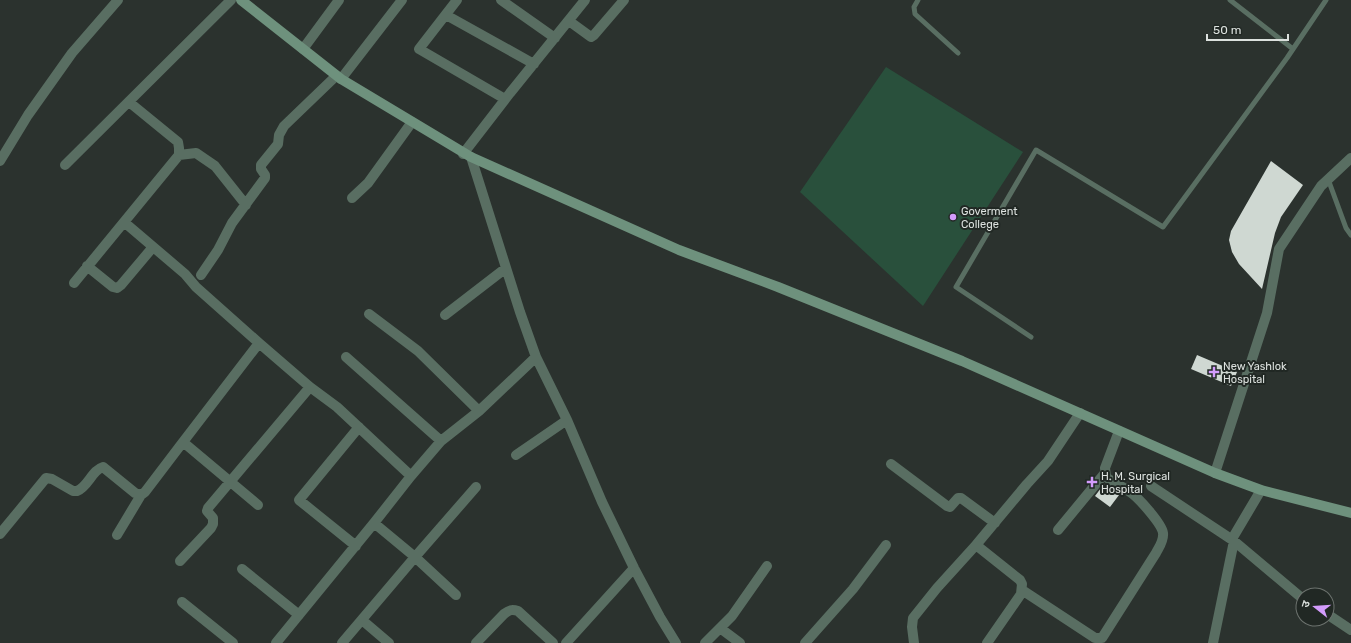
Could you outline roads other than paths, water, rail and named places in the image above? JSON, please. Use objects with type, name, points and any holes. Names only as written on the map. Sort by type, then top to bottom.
[{"type":"street","points":[[0,161],[28,115],[72,54],[118,0]]},
{"type":"street","points":[[65,165],[231,0]]},
{"type":"street","points":[[241,0],[339,77],[467,155],[679,250],[962,361],[1215,473],[1261,490],[1351,514]]},
{"type":"street","points":[[303,49],[339,0]]},
{"type":"street","points":[[201,275],[218,250],[232,223],[265,178],[261,165],[278,144],[281,130],[339,77],[402,0]]},
{"type":"street","points":[[457,0],[419,49],[505,99]]},
{"type":"street","points":[[501,0],[555,38]]},
{"type":"street","points":[[467,155],[505,99],[586,0]]},
{"type":"street","points":[[568,21],[591,36],[594,35],[624,0]]},
{"type":"street","points":[[446,15],[534,64]]},
{"type":"street","points":[[74,283],[179,154],[178,142],[130,102]]},
{"type":"street","points":[[352,198],[368,182],[412,122]]},
{"type":"street","points":[[179,154],[196,153],[214,166],[246,205]]},
{"type":"street","points":[[467,155],[536,358],[567,420],[602,502],[634,568],[660,617],[676,643]]},
{"type":"street","points":[[1215,473],[1267,312],[1279,249],[1321,186],[1351,158]]},
{"type":"street","points":[[124,222],[185,274],[196,287],[259,343],[310,387],[337,407],[411,476]]},
{"type":"street","points":[[87,266],[117,288],[153,248]]},
{"type":"street","points":[[445,315],[506,268]]},
{"type":"street","points":[[369,314],[418,351],[479,411]]},
{"type":"street","points":[[117,535],[141,495],[145,492],[259,343]]},
{"type":"street","points":[[346,357],[441,440]]},
{"type":"street","points":[[276,643],[441,440],[479,411],[536,358]]},
{"type":"street","points":[[180,561],[211,528],[213,518],[207,511],[208,508],[310,387]]},
{"type":"street","points":[[914,643],[912,627],[914,618],[937,588],[1048,461],[1080,413]]},
{"type":"street","points":[[516,455],[567,420]]},
{"type":"street","points":[[356,546],[299,500],[359,427]]},
{"type":"street","points":[[1022,590],[1095,638],[1102,638],[1161,545],[1163,534],[1161,528],[1139,500],[1130,492],[1110,481],[1106,477],[1105,468],[1119,431]]},
{"type":"street","points":[[183,442],[258,505]]},
{"type":"street","points":[[891,464],[947,506],[950,506],[958,498],[961,498],[995,523]]},
{"type":"street","points":[[0,534],[46,478],[52,478],[74,491],[77,491],[83,487],[99,468],[103,467],[135,493],[141,495]]},
{"type":"street","points":[[1058,530],[1105,473]]},
{"type":"street","points":[[1151,486],[1234,541],[1295,592]]},
{"type":"street","points":[[342,643],[415,556],[476,487]]},
{"type":"street","points":[[1213,643],[1234,541],[1232,539],[1261,490]]},
{"type":"street","points":[[374,523],[415,556],[456,595]]},
{"type":"street","points":[[804,643],[853,589],[886,545]]},
{"type":"street","points":[[976,545],[1020,580],[1022,584],[1022,590],[988,643]]},
{"type":"street","points":[[705,643],[732,616],[767,566]]},
{"type":"street","points":[[566,643],[634,568]]},
{"type":"street","points":[[242,569],[299,615]]},
{"type":"street","points":[[182,602],[233,643]]},
{"type":"street","points":[[476,643],[508,610],[514,610],[518,611],[553,643]]},
{"type":"street","points":[[1335,619],[1351,630]]},
{"type":"street","points":[[362,620],[389,643]]},
{"type":"street","points":[[720,628],[740,643]]},
{"type":"lane","points":[[918,0],[914,7],[915,14],[958,53]]},
{"type":"lane","points":[[1230,0],[1293,49]]},
{"type":"lane","points":[[1032,337],[956,287],[1036,150],[1163,227],[1293,49],[1326,0]]},
{"type":"lane","points":[[1328,179],[1346,228],[1351,235]]},
{"type":"place","name":"Goverment College","points":[[953,217]]},
{"type":"place","name":"New Yashlok Hospital","points":[[1214,372]]},
{"type":"place","name":"H. M. Surgical Hospital","points":[[1092,482]]}]
